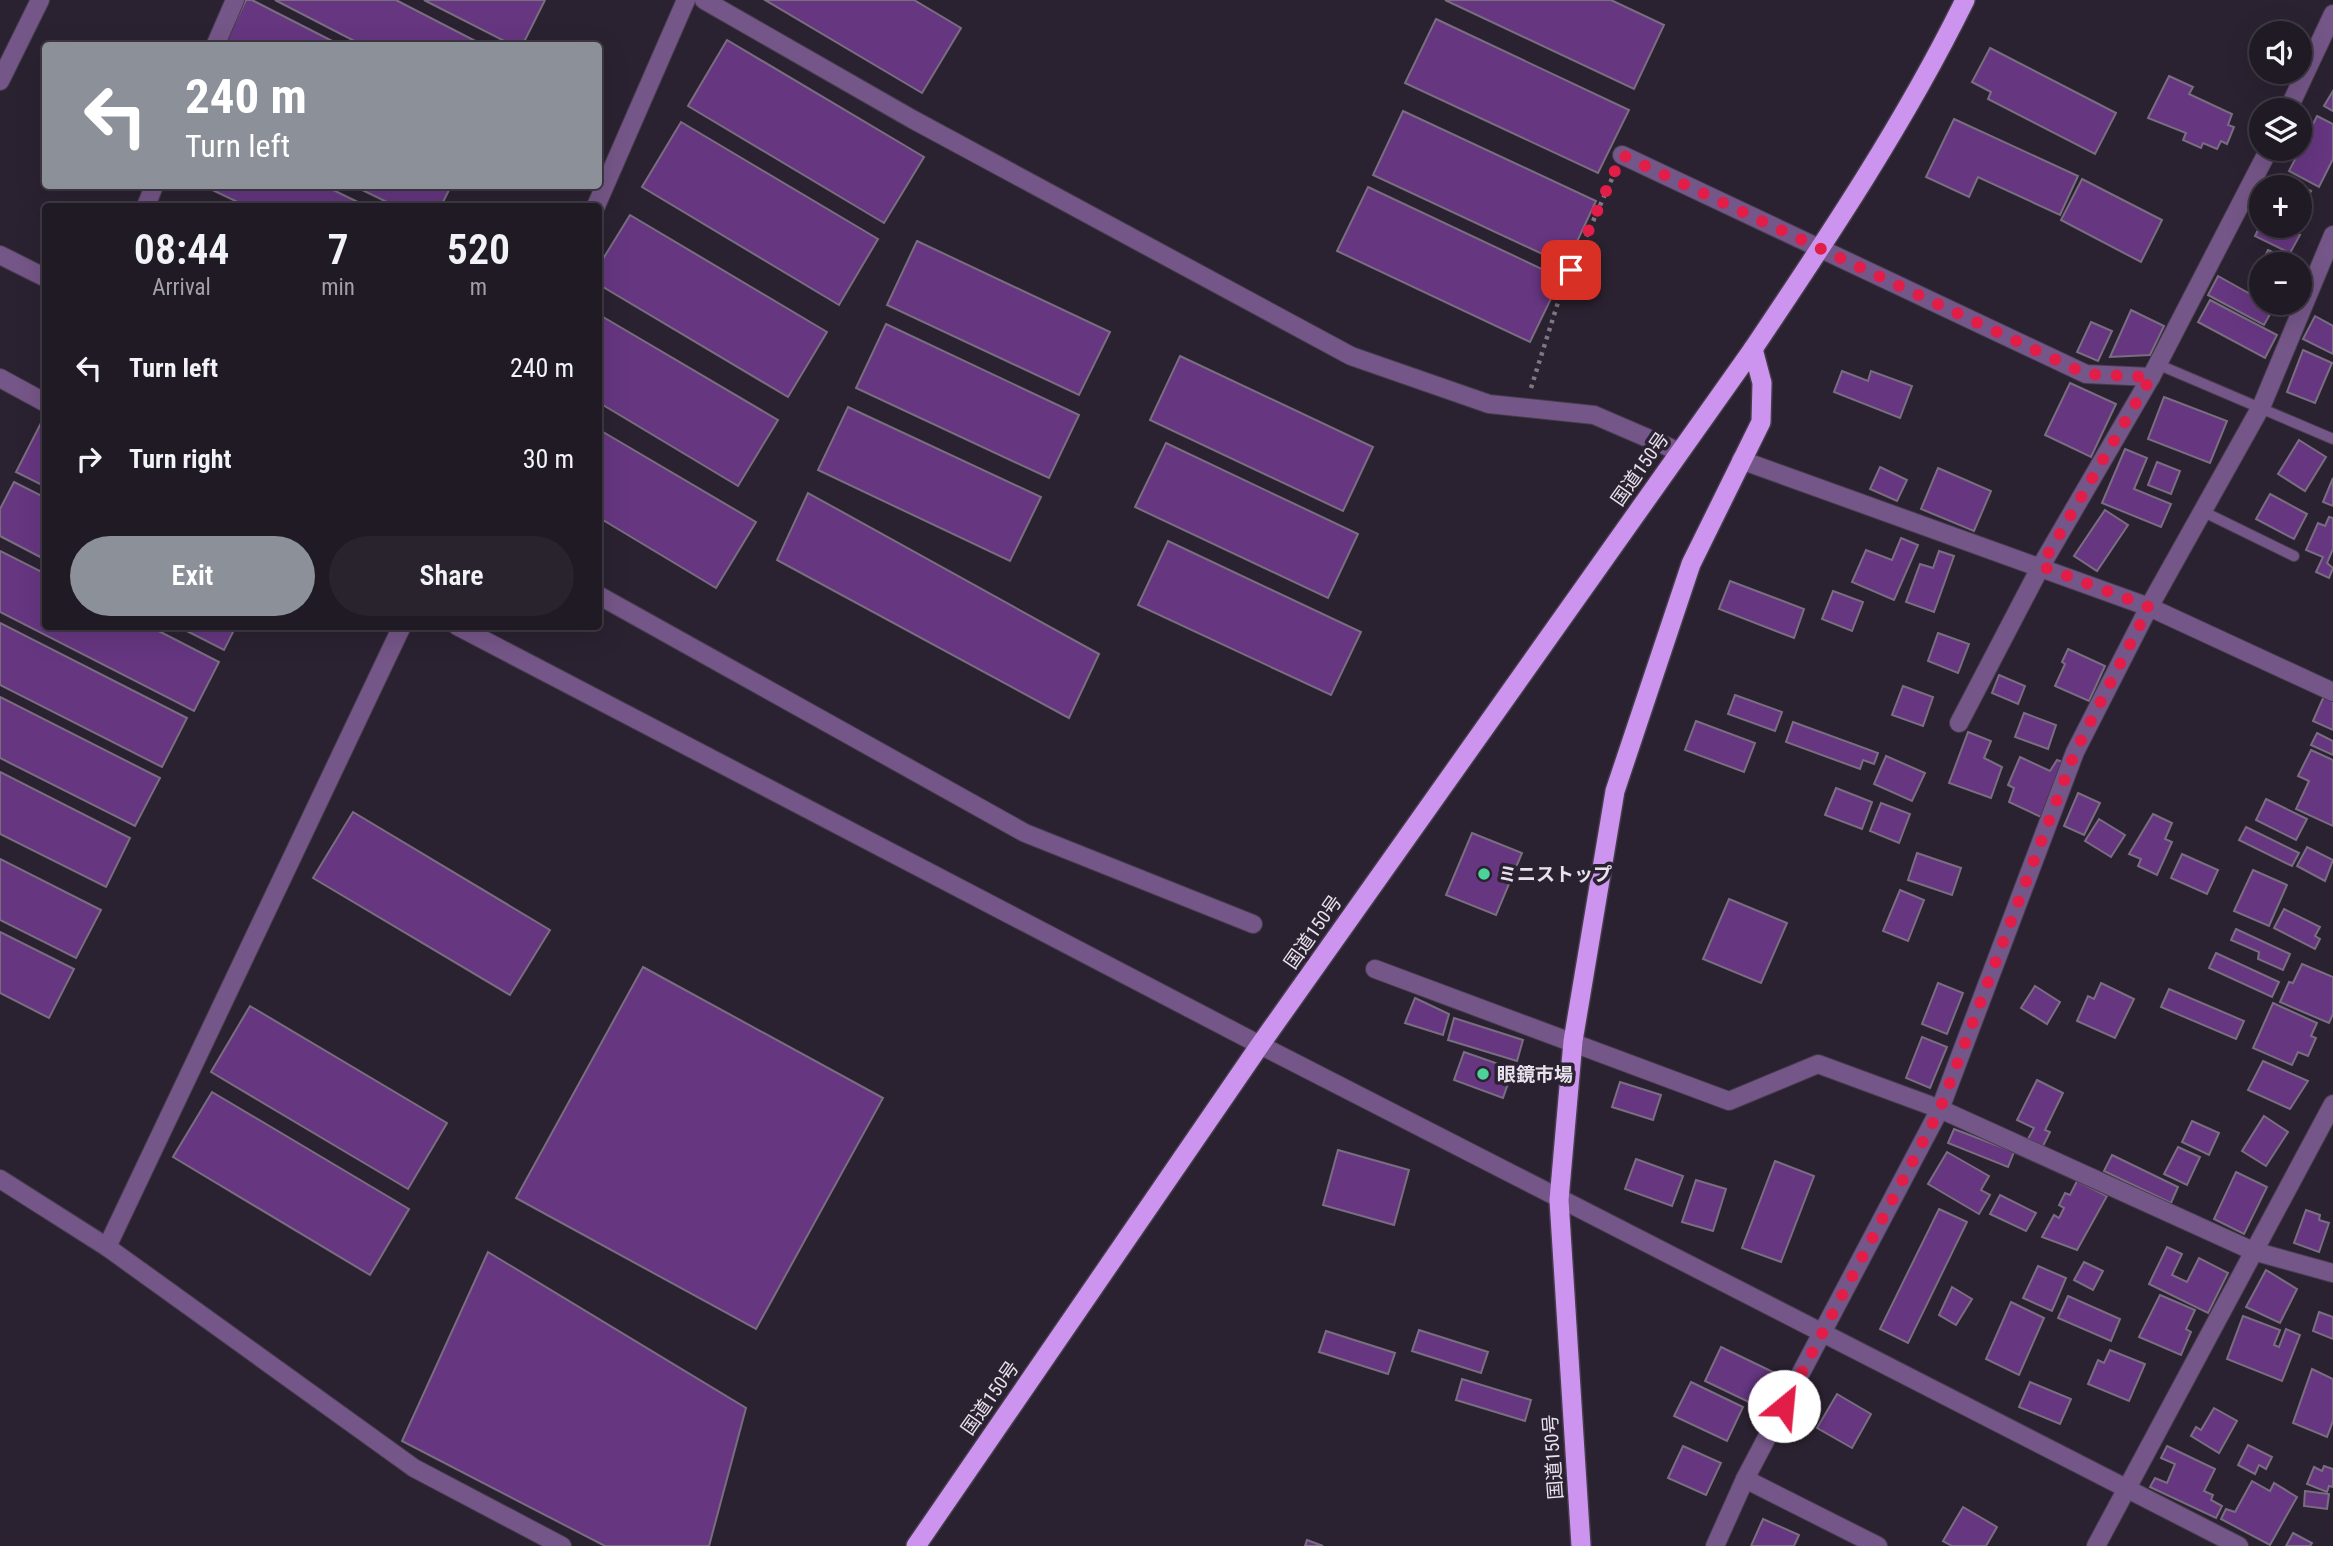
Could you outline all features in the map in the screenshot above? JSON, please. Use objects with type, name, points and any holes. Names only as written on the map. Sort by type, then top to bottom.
[{"type":"highway","name":"国道150号","points":[[916,1546],[1261,1045],[1753,349],[1821,247],[1897,124],[1965,0]]},
{"type":"highway","name":"国道150号","points":[[1581,1546],[1559,1200],[1573,1041],[1615,791],[1691,564],[1761,422],[1762,383],[1753,349]]},
{"type":"street","points":[[0,81],[40,0]]},
{"type":"street","points":[[217,42],[235,0]]},
{"type":"street","points":[[597,203],[686,0]]},
{"type":"street","points":[[704,0],[912,119],[1351,356],[1489,404],[1594,415],[1680,452]]},
{"type":"street","points":[[2294,98],[2333,14]]},
{"type":"street","points":[[1622,155],[2086,374],[2154,371]]},
{"type":"street","points":[[1959,723],[2041,566],[2154,371],[2263,161]]},
{"type":"street","points":[[1715,1546],[1745,1479],[1940,1109],[2075,752],[2149,607],[2260,408],[2333,235]]},
{"type":"street","points":[[0,255],[42,276]]},
{"type":"street","points":[[0,378],[42,401]]},
{"type":"street","points":[[1741,460],[2149,607],[2333,692]]},
{"type":"street","points":[[602,597],[1025,832],[1253,924]]},
{"type":"street","points":[[107,1247],[400,630]]},
{"type":"street","points":[[465,630],[1559,1200],[2239,1546]]},
{"type":"street","points":[[1376,969],[1729,1101],[1818,1064],[1940,1109],[2253,1251],[2333,1273]]},
{"type":"street","points":[[2096,1546],[2333,1104]]},
{"type":"street","points":[[0,1179],[107,1247],[414,1468],[562,1546]]},
{"type":"street","points":[[1745,1479],[1878,1546]]},
{"type":"lane","points":[[2154,371],[2260,408],[2333,439]]},
{"type":"lane","points":[[2202,511],[2294,556]]},
{"type":"path","points":[[1525,408],[1561,293],[1622,155]]},
{"type":"building","points":[[246,0],[252,0],[334,42],[225,42]]},
{"type":"building","points":[[275,0],[396,0],[477,42],[356,42]]},
{"type":"building","points":[[424,0],[545,0],[524,42],[506,42]]},
{"type":"building","points":[[765,0],[914,0],[961,28],[922,93]]},
{"type":"building","points":[[1445,0],[1611,0],[1664,25],[1634,89]]},
{"type":"building","points":[[1436,19],[1629,110],[1598,173],[1405,83]]},
{"type":"building","points":[[727,40],[924,157],[884,223],[688,106]]},
{"type":"building","points":[[1990,48],[2116,113],[2095,154],[1988,99],[1991,92],[1972,82]]},
{"type":"building","points":[[2169,76],[2193,87],[2189,94],[2232,114],[2228,125],[2234,127],[2227,144],[2221,141],[2217,149],[2203,143],[2201,148],[2183,140],[2186,133],[2148,118]]},
{"type":"building","points":[[2333,91],[2333,111],[2324,106]]},
{"type":"building","points":[[1403,111],[1596,201],[1566,265],[1373,175]]},
{"type":"building","points":[[2317,116],[2333,124],[2333,159],[2319,187],[2312,183],[2312,175],[2296,175],[2289,171],[2294,161],[2312,161],[2312,126]]},
{"type":"building","points":[[1954,119],[2078,176],[2060,215],[1978,177],[1969,197],[1926,177]]},
{"type":"building","points":[[681,122],[878,239],[839,305],[642,187]]},
{"type":"building","points":[[2082,179],[2162,220],[2141,262],[2061,220]]},
{"type":"building","points":[[1368,187],[1561,278],[1530,342],[1337,251]]},
{"type":"building","points":[[210,189],[331,189],[360,203],[240,203]]},
{"type":"building","points":[[360,189],[450,189],[442,203],[389,203]]},
{"type":"building","points":[[630,215],[827,332],[788,397],[602,286],[602,260]]},
{"type":"building","points":[[2259,238],[2298,238],[2288,252]]},
{"type":"building","points":[[917,241],[1110,332],[1079,395],[887,305]]},
{"type":"building","points":[[2218,276],[2249,293],[2249,315],[2270,315],[2264,325],[2208,295]]},
{"type":"building","points":[[2210,300],[2277,335],[2265,358],[2198,322]]},
{"type":"building","points":[[2131,310],[2164,326],[2150,355],[2110,357]]},
{"type":"building","points":[[602,316],[778,420],[738,486],[602,404]]},
{"type":"building","points":[[2315,316],[2333,326],[2333,354],[2303,339]]},
{"type":"building","points":[[2091,322],[2112,331],[2098,361],[2077,352]]},
{"type":"building","points":[[886,324],[1079,415],[1049,478],[856,388]]},
{"type":"building","points":[[2303,350],[2332,363],[2315,403],[2287,392]]},
{"type":"building","points":[[1180,356],[1373,447],[1343,511],[1150,420]]},
{"type":"building","points":[[1842,371],[1868,381],[1871,371],[1912,386],[1900,418],[1834,392]]},
{"type":"building","points":[[2070,383],[2116,404],[2091,457],[2045,435]]},
{"type":"building","points":[[2164,397],[2227,421],[2210,463],[2148,439]]},
{"type":"building","points":[[848,407],[1041,497],[1010,561],[818,470]]},
{"type":"building","points":[[41,423],[42,423],[42,485],[16,472]]},
{"type":"building","points":[[602,431],[756,522],[716,588],[602,519]]},
{"type":"building","points":[[2299,440],[2326,457],[2305,491],[2278,474]]},
{"type":"building","points":[[1166,443],[1358,534],[1328,598],[1135,507]]},
{"type":"building","points":[[2125,449],[2147,458],[2134,489],[2171,504],[2161,527],[2102,503]]},
{"type":"building","points":[[2157,462],[2180,471],[2171,494],[2148,485]]},
{"type":"building","points":[[1880,467],[1907,480],[1897,501],[1870,489]]},
{"type":"building","points":[[1938,468],[1991,491],[1974,531],[1921,509]]},
{"type":"building","points":[[2333,478],[2333,506],[2323,502]]},
{"type":"building","points":[[14,482],[42,496],[42,558],[0,536],[0,509]]},
{"type":"building","points":[[808,493],[1099,654],[1069,718],[777,560]]},
{"type":"building","points":[[2270,494],[2307,514],[2294,539],[2256,519]]},
{"type":"building","points":[[2105,510],[2128,525],[2097,571],[2074,556]]},
{"type":"building","points":[[2329,517],[2333,518],[2333,549],[2327,563],[2333,568],[2329,578],[2316,572],[2323,557],[2306,550],[2318,523],[2325,526]]},
{"type":"building","points":[[1901,538],[1918,545],[1894,600],[1852,582],[1866,550],[1892,560]]},
{"type":"building","points":[[1168,541],[1361,632],[1331,695],[1138,605]]},
{"type":"building","points":[[0,551],[42,572],[42,630],[157,630],[219,662],[194,711],[0,612]]},
{"type":"building","points":[[1939,551],[1954,556],[1934,612],[1906,602],[1920,564],[1933,568]]},
{"type":"building","points":[[1730,581],[1804,609],[1794,638],[1719,609]]},
{"type":"building","points":[[1833,591],[1863,602],[1852,631],[1822,619]]},
{"type":"building","points":[[0,623],[187,718],[162,767],[0,685]]},
{"type":"building","points":[[185,630],[234,630],[224,650]]},
{"type":"building","points":[[1938,633],[1969,644],[1958,673],[1928,661]]},
{"type":"building","points":[[2068,649],[2105,666],[2089,701],[2055,686],[2065,664],[2062,662]]},
{"type":"building","points":[[1999,675],[2025,686],[2018,704],[1992,693]]},
{"type":"building","points":[[1903,686],[1933,697],[1923,726],[1892,715]]},
{"type":"building","points":[[1735,695],[1782,712],[1775,731],[1728,714]]},
{"type":"building","points":[[2324,696],[2333,701],[2333,730],[2313,721]]},
{"type":"building","points":[[0,697],[160,778],[135,826],[0,758]]},
{"type":"building","points":[[2024,713],[2056,725],[2048,749],[2015,737]]},
{"type":"building","points":[[1696,721],[1755,743],[1744,772],[1685,750]]},
{"type":"building","points":[[1793,722],[1878,753],[1874,764],[1863,760],[1860,769],[1786,742]]},
{"type":"building","points":[[1968,732],[1991,741],[1984,758],[2002,767],[1991,798],[1949,783]]},
{"type":"building","points":[[2317,733],[2333,741],[2333,755],[2311,745]]},
{"type":"building","points":[[2311,750],[2333,760],[2333,826],[2296,809],[2309,781],[2298,776]]},
{"type":"building","points":[[1886,756],[1925,773],[1912,801],[1874,784]]},
{"type":"building","points":[[2020,757],[2050,771],[2057,760],[2066,763],[2041,817],[2009,802],[2014,788],[2008,785]]},
{"type":"building","points":[[0,772],[130,838],[106,887],[0,834]]},
{"type":"building","points":[[1836,788],[1872,802],[1862,829],[1825,815]]},
{"type":"building","points":[[2078,793],[2100,803],[2084,835],[2064,826]]},
{"type":"building","points":[[2266,799],[2307,819],[2296,840],[2256,820]]},
{"type":"building","points":[[1881,803],[1910,814],[1899,843],[1870,831]]},
{"type":"building","points":[[353,812],[550,930],[510,995],[313,878]]},
{"type":"building","points":[[2153,814],[2172,823],[2165,839],[2172,842],[2157,875],[2138,866],[2141,859],[2129,854]]},
{"type":"building","points":[[2099,819],[2125,835],[2111,857],[2085,841]]},
{"type":"building","points":[[2246,827],[2299,853],[2292,866],[2239,840]]},
{"type":"building","name":"ミニストップ","points":[[1472,833],[1522,853],[1496,915],[1446,895]]},
{"type":"building","points":[[2307,847],[2333,860],[2325,881],[2297,866]]},
{"type":"building","points":[[1917,853],[1961,868],[1952,895],[1908,880]]},
{"type":"building","points":[[2182,854],[2218,870],[2207,894],[2171,878]]},
{"type":"building","points":[[0,859],[101,910],[76,958],[0,920]]},
{"type":"building","points":[[2253,870],[2287,885],[2269,926],[2234,911]]},
{"type":"building","points":[[1900,890],[1924,900],[1908,941],[1883,931]]},
{"type":"building","points":[[1729,899],[1787,923],[1761,983],[1703,959]]},
{"type":"building","points":[[2284,909],[2320,927],[2315,936],[2320,939],[2315,949],[2274,928]]},
{"type":"building","points":[[2236,929],[2290,954],[2283,970],[2258,959],[2259,952],[2231,940]]},
{"type":"building","points":[[0,932],[74,969],[49,1018],[0,993]]},
{"type":"building","points":[[2216,953],[2279,982],[2272,997],[2209,968]]},
{"type":"building","points":[[2302,964],[2333,977],[2333,1014],[2329,1023],[2280,1002],[2289,982],[2293,983]]},
{"type":"building","points":[[643,967],[883,1098],[756,1329],[516,1198]]},
{"type":"building","points":[[1938,983],[1963,993],[1947,1034],[1922,1024]]},
{"type":"building","points":[[2101,983],[2134,999],[2115,1038],[2077,1021],[2088,996],[2094,999]]},
{"type":"building","points":[[2035,986],[2060,1002],[2047,1024],[2021,1008]]},
{"type":"building","points":[[2169,989],[2244,1021],[2236,1039],[2161,1007]]},
{"type":"building","points":[[1415,998],[1449,1014],[1443,1035],[1405,1023]]},
{"type":"building","points":[[2273,1003],[2317,1023],[2311,1036],[2316,1038],[2308,1056],[2298,1052],[2292,1065],[2253,1048]]},
{"type":"building","points":[[250,1006],[447,1123],[408,1189],[211,1072]]},
{"type":"building","points":[[1454,1018],[1523,1040],[1517,1061],[1448,1040]]},
{"type":"building","points":[[1922,1037],[1947,1047],[1930,1088],[1906,1078]]},
{"type":"building","points":[[1464,1052],[1513,1069],[1503,1098],[1454,1080]]},
{"type":"building","points":[[2263,1061],[2308,1081],[2290,1109],[2248,1090]]},
{"type":"building","points":[[2037,1080],[2063,1093],[2045,1130],[2050,1132],[2043,1146],[2028,1139],[2034,1128],[2017,1120]]},
{"type":"building","points":[[1620,1082],[1661,1095],[1653,1120],[1612,1107]]},
{"type":"building","points":[[212,1092],[409,1209],[370,1275],[173,1157]]},
{"type":"building","points":[[2264,1116],[2288,1132],[2266,1166],[2242,1151]]},
{"type":"building","points":[[2192,1121],[2219,1133],[2209,1155],[2182,1142]]},
{"type":"building","points":[[1954,1129],[2014,1152],[2008,1167],[1948,1143]]},
{"type":"building","points":[[2178,1147],[2200,1157],[2187,1185],[2164,1174]]},
{"type":"building","points":[[1338,1150],[1409,1170],[1394,1225],[1323,1205]]},
{"type":"building","points":[[1947,1152],[1989,1176],[1981,1190],[1990,1195],[1979,1214],[1928,1184]]},
{"type":"building","points":[[2112,1155],[2178,1187],[2171,1203],[2104,1171]]},
{"type":"building","points":[[1636,1159],[1683,1176],[1672,1206],[1625,1189]]},
{"type":"building","points":[[1775,1161],[1814,1176],[1781,1262],[1742,1248]]},
{"type":"building","points":[[2236,1172],[2267,1187],[2244,1234],[2214,1219]]},
{"type":"building","points":[[1696,1180],[1726,1189],[1713,1231],[1682,1222]]},
{"type":"building","points":[[2077,1181],[2107,1196],[2077,1250],[2042,1237],[2054,1215],[2059,1218],[2064,1208],[2059,1205],[2065,1193],[2070,1195]]},
{"type":"building","points":[[2000,1195],[2036,1213],[2026,1231],[1990,1214]]},
{"type":"building","points":[[1939,1209],[1967,1222],[1908,1343],[1880,1329]]},
{"type":"building","points":[[2306,1210],[2320,1215],[2319,1220],[2329,1223],[2319,1252],[2294,1243]]},
{"type":"building","points":[[2167,1247],[2182,1254],[2172,1275],[2187,1282],[2199,1258],[2228,1273],[2208,1313],[2149,1284]]},
{"type":"building","points":[[488,1252],[746,1408],[709,1546],[605,1546],[402,1441]]},
{"type":"building","points":[[2084,1262],[2103,1271],[2093,1290],[2074,1280]]},
{"type":"building","points":[[2038,1266],[2066,1278],[2052,1311],[2023,1298]]},
{"type":"building","points":[[2266,1270],[2297,1289],[2280,1323],[2246,1307]]},
{"type":"building","points":[[1952,1287],[1972,1299],[1956,1325],[1939,1315]]},
{"type":"building","points":[[2160,1295],[2195,1310],[2186,1329],[2191,1332],[2181,1355],[2139,1337]]},
{"type":"building","points":[[2068,1296],[2120,1319],[2111,1341],[2058,1318]]},
{"type":"building","points":[[2011,1302],[2044,1318],[2019,1375],[1986,1359]]},
{"type":"building","points":[[2319,1312],[2333,1317],[2333,1339],[2313,1331]]},
{"type":"building","points":[[2243,1316],[2280,1330],[2274,1345],[2279,1347],[2286,1329],[2300,1335],[2282,1381],[2227,1359]]},
{"type":"building","points":[[1419,1330],[1488,1352],[1481,1373],[1412,1351]]},
{"type":"building","points":[[1326,1331],[1395,1353],[1388,1374],[1319,1352]]},
{"type":"building","points":[[1721,1347],[1773,1372],[1757,1406],[1705,1381]]},
{"type":"building","points":[[2110,1350],[2145,1364],[2129,1401],[2088,1384],[2098,1360],[2104,1363]]},
{"type":"building","points":[[2312,1369],[2333,1379],[2333,1421],[2327,1437],[2293,1423]]},
{"type":"building","points":[[1462,1379],[1531,1400],[1525,1421],[1456,1400]]},
{"type":"building","points":[[1691,1382],[1743,1407],[1727,1441],[1674,1416]]},
{"type":"building","points":[[2030,1382],[2071,1399],[2060,1424],[2019,1407]]},
{"type":"building","points":[[1837,1394],[1871,1414],[1852,1448],[1817,1428]]},
{"type":"building","points":[[2214,1408],[2237,1421],[2219,1453],[2191,1436],[2196,1427],[2201,1430]]},
{"type":"building","points":[[2248,1445],[2272,1457],[2266,1469],[2259,1465],[2255,1474],[2238,1465]]},
{"type":"building","points":[[1683,1446],[1721,1463],[1706,1495],[1668,1478]]},
{"type":"building","points":[[2167,1446],[2215,1469],[2204,1491],[2213,1495],[2211,1500],[2222,1506],[2216,1518],[2150,1487],[2155,1478],[2167,1483],[2175,1464],[2161,1458]]},
{"type":"building","points":[[2324,1466],[2333,1469],[2333,1487],[2329,1486],[2327,1492],[2307,1484],[2314,1467],[2322,1471]]},
{"type":"building","points":[[2252,1481],[2270,1491],[2274,1483],[2297,1497],[2270,1545],[2221,1519],[2226,1509],[2235,1512]]},
{"type":"building","points":[[2305,1491],[2329,1494],[2327,1509],[2304,1506]]},
{"type":"building","points":[[1963,1507],[1997,1527],[1986,1546],[1952,1546],[1943,1541]]},
{"type":"building","points":[[1763,1519],[1799,1535],[1794,1546],[1751,1546]]},
{"type":"building","points":[[2293,1533],[2312,1543],[2310,1546],[2286,1546]]},
{"type":"building","points":[[1307,1540],[1323,1546],[1305,1546]]},
{"type":"place","name":"ミニストップ","points":[[1484,874]]},
{"type":"place","name":"眼鏡市場","points":[[1483,1074]]},
{"type":"route","points":[[1571,270],[1622,155],[2086,374],[2151,377],[2041,566],[2149,607],[2075,752],[1940,1109],[1784,1406]]}]
